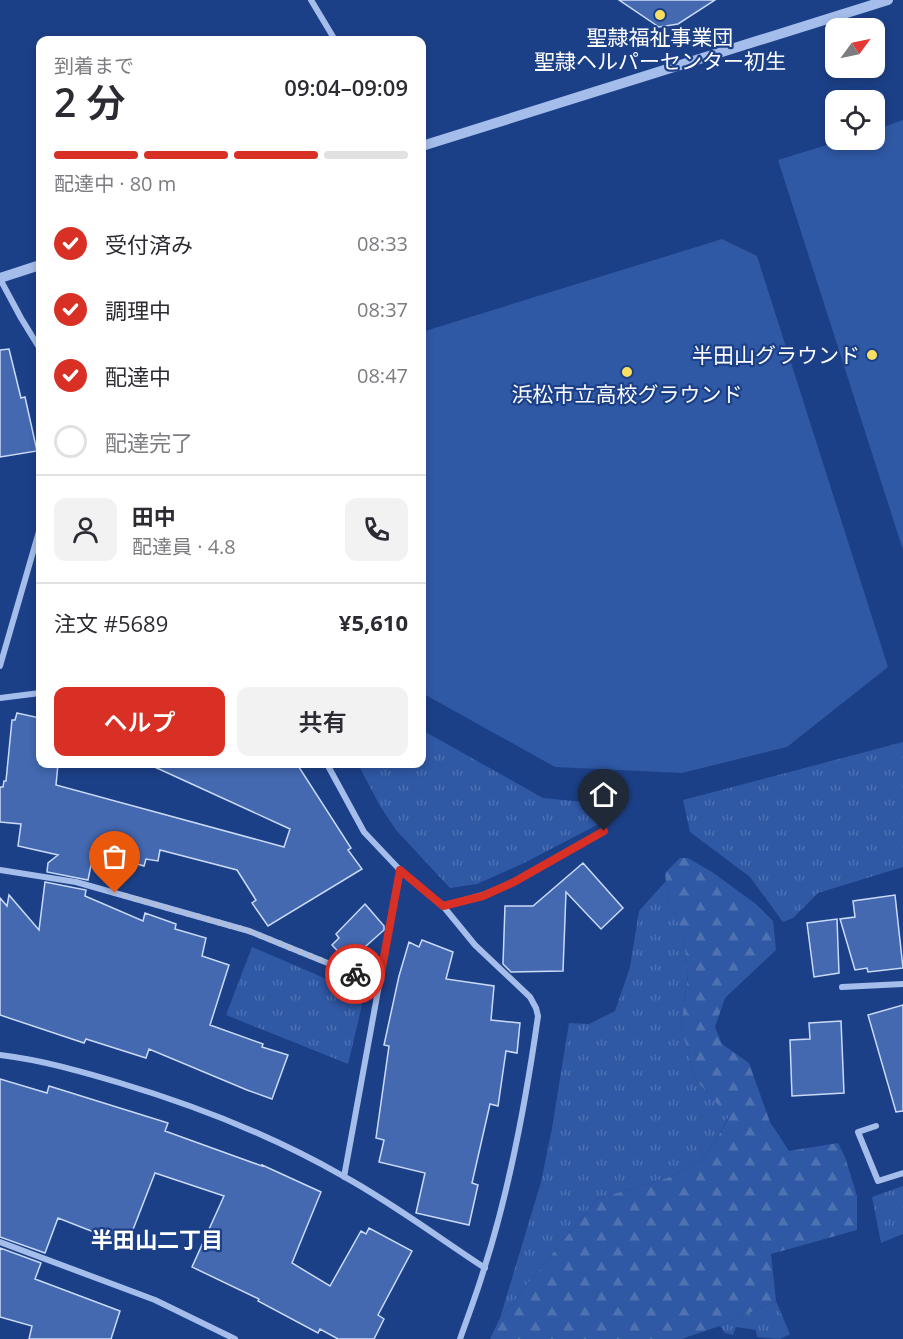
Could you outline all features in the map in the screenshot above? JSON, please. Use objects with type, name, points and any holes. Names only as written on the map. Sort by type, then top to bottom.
[{"type":"street","points":[[311,0],[333,36]]},
{"type":"street","points":[[426,145],[875,2],[888,0]]},
{"type":"street","points":[[36,266],[0,278],[36,342]]},
{"type":"street","points":[[0,666],[36,542]]},
{"type":"street","points":[[0,698],[36,694]]},
{"type":"street","points":[[329,768],[364,832],[400,870],[443,906],[475,945],[530,997],[538,1016],[530,1073],[515,1149],[485,1268],[460,1339]]},
{"type":"street","points":[[443,906],[483,896],[514,882],[604,831]]},
{"type":"street","points":[[0,870],[76,882],[249,931],[379,984]]},
{"type":"street","points":[[344,1177],[400,870]]},
{"type":"street","points":[[842,987],[903,984]]},
{"type":"street","points":[[0,1055],[59,1066],[179,1102],[261,1135],[344,1177],[485,1268]]},
{"type":"street","points":[[876,1126],[858,1132],[878,1181],[903,1173]]},
{"type":"street","points":[[0,1242],[155,1300],[235,1339]]},
{"type":"green space","name":"半田山グラウンド","points":[[903,120],[903,550],[778,160],[825,146],[825,150],[885,150],[885,126]]},
{"type":"green space","name":"浜松市立高校グラウンド","points":[[722,239],[757,256],[888,667],[787,747],[682,773],[555,767],[426,695],[426,331]]},
{"type":"green space","points":[[426,732],[543,798],[584,802],[618,801],[624,811],[522,864],[477,884],[450,888],[396,830],[380,806],[360,768],[426,768]]},
{"type":"green space","points":[[903,742],[903,867],[818,893],[793,918],[783,922],[750,877],[690,832],[683,800]]},
{"type":"green space","points":[[680,858],[688,858],[712,872],[756,904],[773,921],[776,950],[725,998],[715,1027],[722,1044],[749,1063],[770,1122],[789,1151],[838,1143],[845,1157],[857,1196],[857,1230],[771,1254],[776,1301],[720,1326],[681,1339],[490,1339],[500,1318],[597,1199],[670,1177],[701,1160],[729,1117],[695,1079],[681,1026],[688,974],[683,933],[668,900],[665,873]]},
{"type":"green space","points":[[666,881],[668,900],[683,932],[688,974],[681,1026],[695,1079],[729,1116],[716,1140],[701,1160],[670,1177],[597,1199],[500,1318],[541,1182],[569,1023],[589,1024],[615,1011],[630,967],[639,911]]},
{"type":"green space","points":[[252,947],[352,990],[362,1005],[348,1064],[226,1015]]},
{"type":"green space","points":[[903,1186],[903,1234],[881,1243],[872,1197]]},
{"type":"green space","points":[[776,1301],[790,1334],[780,1339],[757,1337],[756,1330],[736,1327],[733,1335],[725,1333],[720,1326]]},
{"type":"building","name":"聖隷福祉事業団 聖隷ヘルパーセンター初生","points":[[619,0],[715,0],[678,24],[659,27]]},
{"type":"building","points":[[9,349],[21,398],[25,397],[36,451],[0,457],[0,350]]},
{"type":"building","points":[[17,713],[36,717],[36,768],[58,768],[56,785],[284,847],[290,829],[157,768],[300,768],[351,848],[348,850],[362,869],[268,926],[252,903],[256,900],[237,870],[160,850],[158,861],[146,859],[144,866],[94,851],[88,880],[47,872],[48,863],[58,855],[18,846],[21,824],[0,822],[0,787],[3,787],[6,781],[12,720],[15,720]]},
{"type":"building","points":[[583,863],[623,908],[601,929],[566,892],[563,971],[511,972],[503,964],[505,906],[533,906]]},
{"type":"building","points":[[45,882],[86,890],[85,896],[143,921],[145,913],[176,924],[175,929],[206,938],[202,956],[229,965],[210,1025],[263,1044],[262,1047],[288,1055],[272,1099],[149,1049],[146,1058],[86,1039],[84,1043],[0,1015],[0,898],[7,906],[9,895],[39,930]]},
{"type":"building","points":[[895,895],[903,968],[868,972],[867,968],[855,970],[840,919],[855,917],[853,901]]},
{"type":"building","points":[[365,904],[384,926],[384,930],[348,962],[332,945],[339,938],[336,934]]},
{"type":"building","points":[[837,919],[839,973],[814,977],[807,923]]},
{"type":"building","points":[[422,940],[453,952],[446,979],[494,986],[491,1020],[520,1023],[517,1053],[506,1051],[498,1106],[490,1104],[472,1183],[478,1185],[469,1225],[416,1213],[425,1173],[379,1162],[384,1140],[376,1138],[389,1046],[384,1045],[409,942],[419,947]]},
{"type":"building","points":[[903,1005],[903,1111],[896,1112],[868,1015]]},
{"type":"building","points":[[841,1021],[844,1093],[792,1096],[790,1040],[810,1039],[809,1023]]},
{"type":"building","points":[[0,1079],[47,1093],[49,1086],[168,1123],[165,1131],[262,1165],[321,1192],[292,1263],[330,1286],[361,1231],[366,1234],[369,1228],[412,1251],[378,1315],[384,1319],[374,1339],[338,1339],[320,1329],[318,1333],[258,1301],[259,1299],[192,1267],[224,1196],[155,1173],[127,1245],[58,1218],[45,1253],[0,1237]]},
{"type":"building","points":[[0,1248],[41,1263],[35,1279],[120,1311],[111,1339],[29,1339],[32,1326],[0,1317]]},
{"type":"way so far","points":[[115,893],[249,931],[355,974]]},
{"type":"place","name":"聖隷福祉事業団 聖隷ヘルパーセンター初生","points":[[660,15]]},
{"type":"place","name":"半田山グラウンド","points":[[872,355]]},
{"type":"place","name":"浜松市立高校グラウンド","points":[[627,372]]},
{"type":"district","name":"半田山二丁目","points":[[157,1239]]},
{"type":"route","points":[[355,974],[379,984],[400,870],[443,906],[483,896],[514,882],[604,831]]}]
